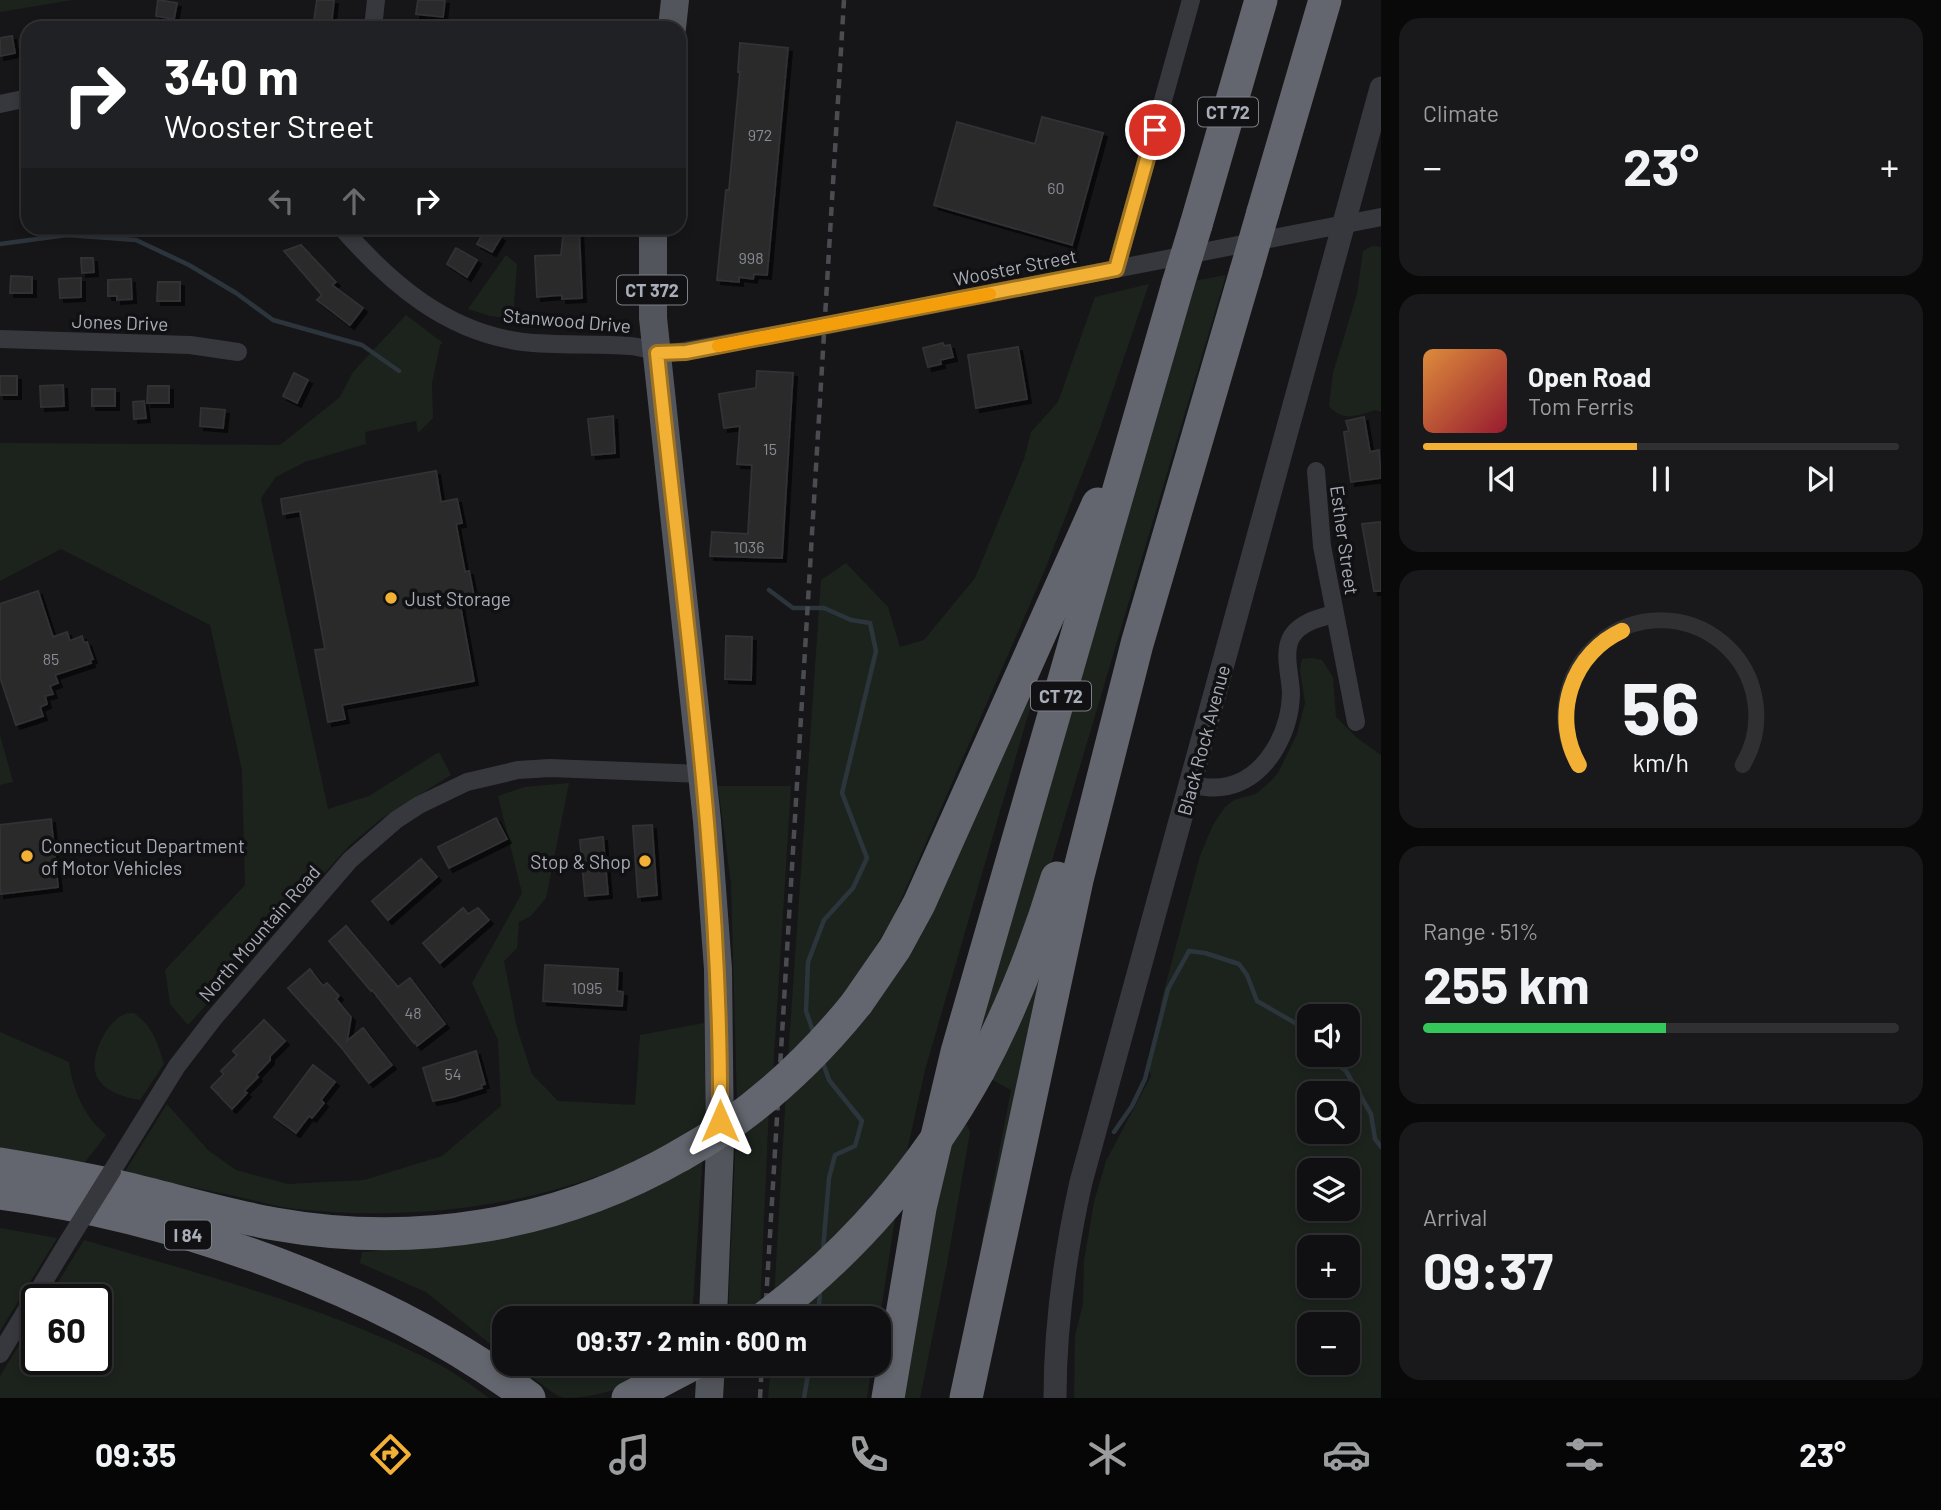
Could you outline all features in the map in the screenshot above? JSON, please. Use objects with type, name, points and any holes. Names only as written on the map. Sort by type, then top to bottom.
[{"type":"highway","name":"CT 72","points":[[888,1398],[920,1208],[957,1052],[1261,0]]},
{"type":"highway","name":"CT 72","points":[[966,1398],[1071,905],[1102,776],[1178,501],[1325,0]]},
{"type":"highway","points":[[0,1164],[103,1183],[276,1224],[327,1231],[397,1235],[466,1229],[537,1214],[614,1188],[681,1155],[726,1127],[781,1084],[824,1042],[857,1003],[895,948],[923,895],[1101,498],[1142,388],[1157,356]]},
{"type":"highway","points":[[778,1306],[831,1262],[878,1213],[938,1137],[979,1070],[1017,992],[1040,932],[1138,600],[1162,533],[1178,501]]},
{"type":"highway","points":[[990,1398],[1036,1124],[1044,1034]]},
{"type":"highway","name":"I 84","points":[[0,1193],[75,1206],[141,1222],[217,1244],[296,1272],[420,1330],[486,1368],[529,1398]]},
{"type":"highway","points":[[628,1398],[670,1376]]},
{"type":"main road","points":[[673,21],[675,0]]},
{"type":"main road","name":"CT 372","points":[[653,235],[652,295],[657,353],[702,774],[718,957],[720,1156],[714,1306]]},
{"type":"main road","points":[[709,1398],[710,1376]]},
{"type":"street","points":[[374,21],[376,0]]},
{"type":"street","points":[[1116,269],[1191,0]]},
{"type":"street","name":"Black Rock Avenue","points":[[1055,1398],[1059,1306],[1075,1207],[1381,88]]},
{"type":"street","points":[[0,104],[21,99]]},
{"type":"street","name":"Wooster Street","points":[[657,353],[686,352],[1381,217]]},
{"type":"street","name":"Stanwood Drive","points":[[348,235],[405,290],[423,304],[463,325],[520,341],[631,346],[657,353]]},
{"type":"street","name":"Jones Drive","points":[[0,339],[190,345],[238,352]]},
{"type":"street","name":"Esther Street","points":[[1316,471],[1322,546],[1356,722]]},
{"type":"street","name":"Esther Street","points":[[1191,785],[1214,788],[1229,786],[1245,780],[1269,759],[1281,739],[1288,716],[1291,694],[1288,649],[1292,636],[1303,625],[1335,614]]},
{"type":"street","name":"North Mountain Road","points":[[0,1354],[177,1066],[205,1028],[350,860],[396,820],[419,805],[467,782],[518,770],[550,768],[702,774]]},
{"type":"shaded area","points":[[0,0],[72,0],[0,12]]},
{"type":"shaded area","points":[[1372,246],[1381,247],[1381,412],[1375,410],[1356,416],[1345,416],[1329,406],[1333,373],[1357,294],[1363,251]]},
{"type":"shaded area","points":[[506,255],[517,264],[513,319],[468,309]]},
{"type":"shaded area","points":[[1226,275],[1048,874],[971,1065],[988,973],[1193,281]]},
{"type":"shaded area","points":[[1149,284],[1100,428],[1044,572],[894,916],[846,995],[788,1059],[821,580],[846,563],[888,607],[900,647],[924,640],[975,578],[1024,459],[1031,432],[1058,402],[1095,297]]},
{"type":"shaded area","points":[[406,315],[443,343],[440,345],[432,383],[433,418],[418,433],[416,421],[365,432],[366,444],[305,462],[276,477],[261,498],[328,809],[369,796],[439,752],[451,775],[381,819],[350,845],[188,1025],[170,1004],[165,970],[245,885],[242,770],[210,625],[61,549],[0,581],[0,443],[280,445],[340,397],[353,372]]},
{"type":"shaded area","points":[[1302,659],[1322,660],[1333,677],[1336,717],[1357,738],[1381,755],[1381,1398],[1074,1398],[1075,1336],[1083,1304],[1084,1261],[1094,1202],[1106,1161],[1151,1076],[1148,1066],[1159,1024],[1161,1002],[1200,856],[1213,825],[1225,807],[1234,800],[1256,794],[1278,773],[1297,734],[1305,703],[1300,670]]},
{"type":"shaded area","points":[[1032,683],[1035,691],[925,1070],[903,1169],[774,1298],[786,1092],[824,1055]]},
{"type":"shaded area","points":[[0,735],[13,782],[0,785]]},
{"type":"shaded area","points":[[569,783],[546,898],[531,916],[519,922],[517,948],[504,961],[517,1028],[532,1074],[558,1101],[635,1105],[640,1035],[704,1023],[706,1124],[659,1150],[560,1188],[509,1201],[456,1209],[349,1213],[296,1209],[124,1173],[167,1104],[208,1150],[236,1170],[288,1184],[364,1180],[442,1156],[501,1106],[498,1040],[472,983],[522,893],[498,796],[524,787]]},
{"type":"shaded area","points":[[718,786],[791,786],[773,1073],[737,1103],[731,884]]},
{"type":"shaded area","points":[[1048,957],[987,1243],[982,1241],[1011,1090],[989,1078]]},
{"type":"shaded area","points":[[134,1013],[150,1029],[164,1064],[140,1100],[110,1090],[100,1082],[95,1070],[100,1042],[110,1025],[125,1014]]},
{"type":"shaded area","points":[[0,1032],[69,1062],[73,1083],[81,1102],[98,1128],[106,1135],[85,1162],[0,1152]]},
{"type":"shaded area","points":[[769,1106],[760,1306],[729,1306],[736,1131]]},
{"type":"shaded area","points":[[965,1120],[970,1132],[920,1398],[899,1398],[943,1152]]},
{"type":"shaded area","points":[[703,1153],[693,1306],[492,1306],[492,1345],[426,1292],[360,1263],[362,1252],[410,1249]]},
{"type":"shaded area","points":[[896,1212],[882,1306],[797,1306]]},
{"type":"shaded area","points":[[0,1228],[57,1238],[29,1284],[21,1284],[21,1297],[0,1331]]},
{"type":"shaded area","points":[[84,1240],[265,1294],[354,1326],[440,1365],[489,1398],[0,1398],[0,1376],[21,1342],[21,1375],[112,1375],[112,1284],[57,1284]]},
{"type":"shaded area","points":[[532,1376],[650,1376],[608,1392],[579,1397],[564,1398]]},
{"type":"shaded area","points":[[770,1376],[870,1376],[867,1398],[768,1398]]},
{"type":"building","points":[[158,0],[177,3],[174,19],[156,16]]},
{"type":"building","points":[[317,0],[334,0],[332,21],[314,21]]},
{"type":"building","points":[[418,0],[445,0],[443,17],[416,14]]},
{"type":"building","points":[[12,36],[15,53],[0,56],[0,38]]},
{"type":"building","points":[[740,43],[788,48],[767,275],[754,274],[753,279],[739,277],[739,282],[717,280],[726,190],[729,190],[740,72]]},
{"type":"building","points":[[1042,117],[1103,133],[1072,245],[934,205],[957,122],[1035,144]]},
{"type":"building","points":[[482,235],[501,237],[492,252],[477,244]]},
{"type":"building","points":[[563,235],[579,235],[582,298],[562,299],[562,295],[537,297],[535,256],[561,255]]},
{"type":"building","points":[[301,245],[336,282],[332,285],[363,308],[350,325],[317,300],[322,295],[284,251]]},
{"type":"building","points":[[456,248],[477,260],[467,277],[447,264]]},
{"type":"building","points":[[81,258],[93,258],[94,272],[82,273]]},
{"type":"building","points":[[11,276],[32,277],[32,293],[10,293]]},
{"type":"building","points":[[81,278],[81,297],[60,298],[59,279]]},
{"type":"building","points":[[131,279],[132,299],[117,300],[117,296],[108,296],[108,280]]},
{"type":"building","points":[[158,282],[180,282],[180,301],[157,301]]},
{"type":"building","points":[[943,343],[944,346],[950,345],[953,357],[928,367],[923,348]]},
{"type":"building","points":[[1018,347],[1027,399],[976,408],[968,355]]},
{"type":"building","points":[[757,371],[793,373],[782,558],[710,556],[712,532],[748,534],[752,465],[737,464],[740,426],[724,428],[719,394],[756,388]]},
{"type":"building","points":[[294,373],[308,380],[297,403],[283,396]]},
{"type":"building","points":[[0,376],[17,376],[17,395],[0,395]]},
{"type":"building","points":[[63,385],[64,406],[41,407],[40,386]]},
{"type":"building","points":[[148,386],[169,386],[169,403],[147,403]]},
{"type":"building","points":[[92,389],[115,389],[115,406],[92,406]]},
{"type":"building","points":[[144,401],[146,418],[134,419],[133,402]]},
{"type":"building","points":[[201,408],[225,410],[223,428],[200,426]]},
{"type":"building","points":[[613,416],[615,453],[592,455],[588,419]]},
{"type":"building","points":[[1364,417],[1370,452],[1379,450],[1381,478],[1351,482],[1344,432],[1349,431],[1346,421]]},
{"type":"building","name":"Just Storage","points":[[436,471],[441,502],[457,499],[462,523],[456,524],[465,572],[469,571],[474,596],[459,599],[474,681],[342,705],[345,719],[328,722],[315,650],[325,649],[300,511],[283,514],[281,499]]},
{"type":"building","points":[[1381,522],[1381,591],[1374,591],[1362,524]]},
{"type":"building","points":[[38,591],[53,637],[67,632],[70,641],[82,636],[93,659],[90,660],[91,663],[55,675],[58,683],[50,686],[53,694],[45,696],[47,704],[40,707],[43,716],[16,725],[0,677],[0,604]]},
{"type":"building","points":[[726,636],[752,637],[751,680],[725,679]]},
{"type":"building","points":[[496,818],[507,839],[449,868],[438,847]]},
{"type":"building","name":"Connecticut Department of Motor Vehicles","points":[[51,819],[58,887],[0,894],[0,825]]},
{"type":"building","name":"Stop & Shop","points":[[652,825],[657,895],[638,897],[633,826]]},
{"type":"building","points":[[603,837],[608,894],[585,896],[580,840]]},
{"type":"building","points":[[421,859],[437,877],[388,920],[372,901]]},
{"type":"building","points":[[463,908],[468,914],[478,908],[489,920],[440,963],[423,943]]},
{"type":"building","points":[[346,926],[398,987],[410,978],[445,1024],[417,1046],[329,941]]},
{"type":"building","points":[[545,965],[618,969],[617,991],[623,992],[622,1006],[543,1001]]},
{"type":"building","points":[[310,969],[323,986],[327,983],[339,996],[336,999],[351,1017],[347,1041],[363,1028],[392,1065],[369,1083],[288,988]]},
{"type":"building","points":[[264,1020],[285,1041],[270,1056],[270,1060],[256,1075],[258,1077],[244,1091],[247,1093],[232,1109],[211,1087],[224,1074],[221,1071],[237,1055],[233,1051]]},
{"type":"building","points":[[476,1051],[485,1084],[481,1085],[482,1088],[433,1101],[423,1068]]},
{"type":"building","points":[[313,1065],[335,1082],[321,1100],[324,1103],[296,1133],[274,1117]]},
{"type":"waterway","points":[[0,244],[67,235],[136,240],[189,265],[236,293],[273,320],[362,345],[399,371]]},
{"type":"waterway","points":[[769,590],[793,608],[824,608],[851,620],[870,623],[876,651],[842,793],[867,858],[853,888],[824,920],[808,962],[806,1011],[814,1034]]},
{"type":"waterway","points":[[1114,1132],[1132,1106],[1145,1079],[1168,989],[1189,951],[1239,964],[1247,975],[1257,1001],[1297,1024]]},
{"type":"waterway","points":[[823,1063],[829,1080],[862,1121],[855,1146],[835,1155],[829,1178],[823,1250]]},
{"type":"waterway","points":[[1340,1067],[1346,1071],[1371,1114],[1375,1139],[1381,1147]]},
{"type":"waterway","points":[[819,1306],[820,1291]]},
{"type":"waterway","points":[[804,1398],[808,1376]]},
{"type":"railway","points":[[766,1306],[844,0]]},
{"type":"railway","points":[[760,1398],[761,1376]]},
{"type":"slow traffic","points":[[718,346],[990,294]]},
{"type":"place","name":"Just Storage","points":[[391,598]]},
{"type":"place","name":"Connecticut Department of Motor Vehicles","points":[[27,856]]},
{"type":"place","name":"Stop & Shop","points":[[645,861]]},
{"type":"route","points":[[720,1121],[721,1055],[713,886],[657,353],[686,352],[1116,269],[1155,130]]}]
